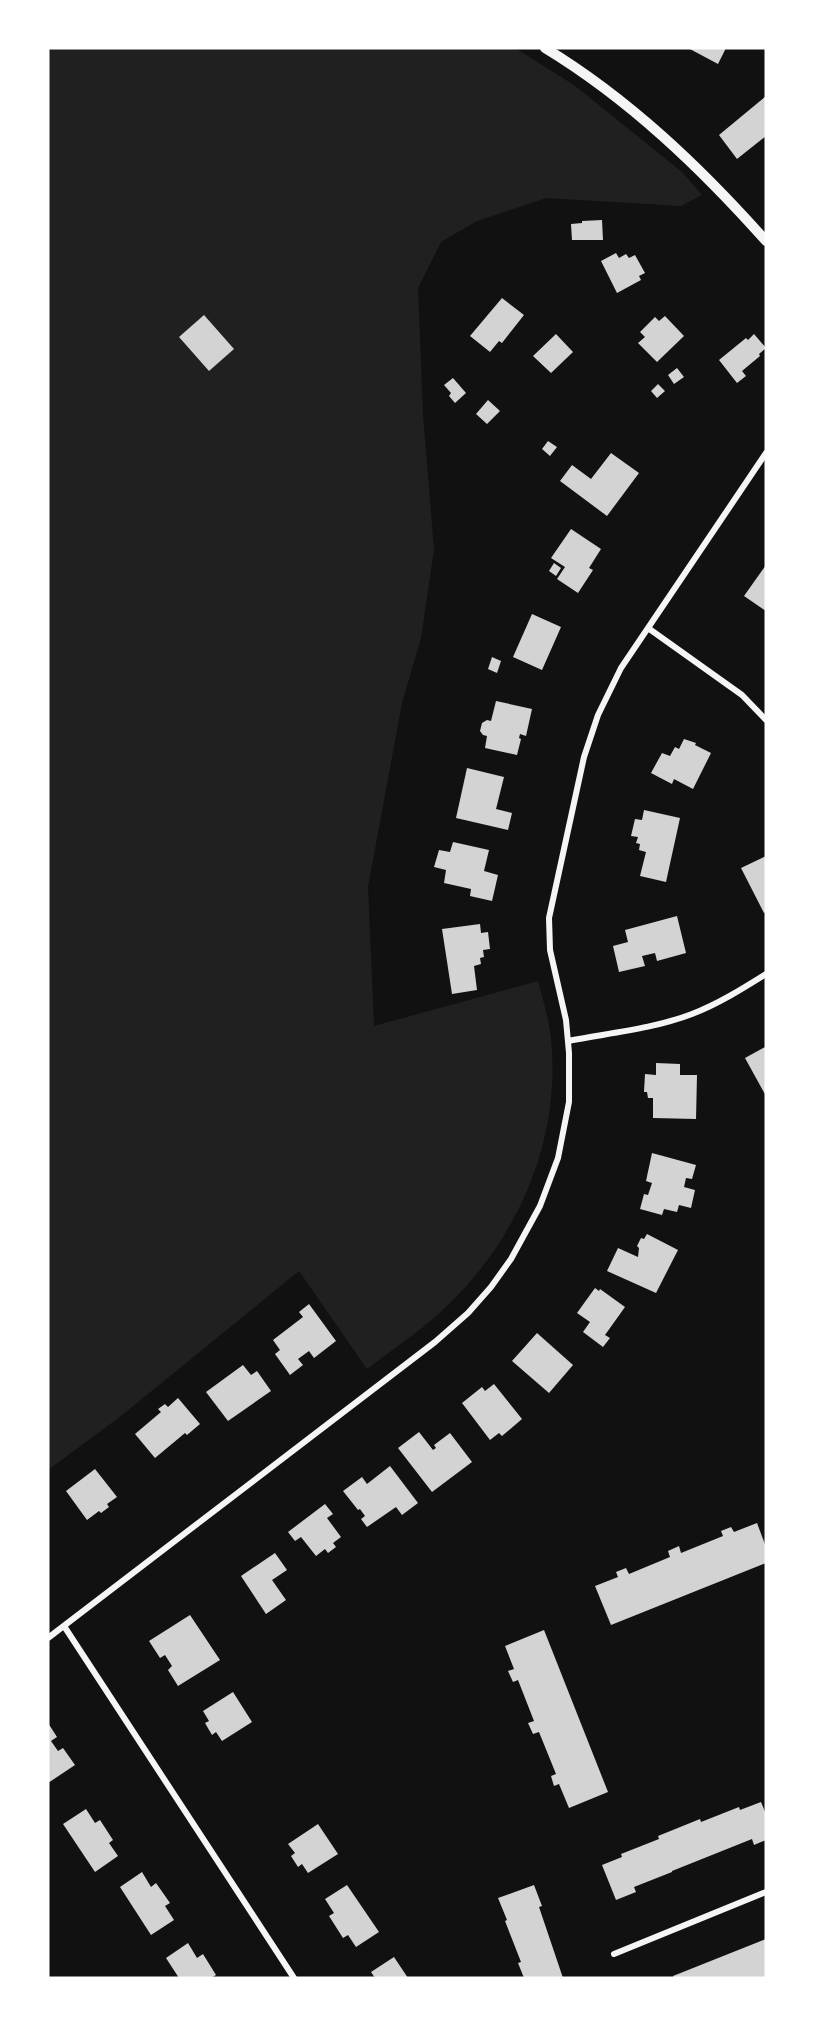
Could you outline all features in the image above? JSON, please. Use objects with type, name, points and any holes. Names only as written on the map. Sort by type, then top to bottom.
[{"type":"street","points":[[545,48],[637,114],[707,176],[766,241]]},
{"type":"street","points":[[48,1638],[435,1342],[468,1313],[511,1259],[528,1229],[553,1173],[569,1102],[566,1020],[550,950],[549,918],[584,757],[598,715],[621,668],[766,453]]},
{"type":"street","points":[[648,628],[742,695],[766,720]]},
{"type":"street","points":[[568,1041],[669,1022],[690,1015],[766,974]]},
{"type":"street","points":[[64,1626],[294,1978]]},
{"type":"street","points":[[614,1954],[766,1892]]},
{"type":"shaded area","points":[[48,48],[515,48],[574,85],[682,172],[702,195],[681,206],[546,198],[477,221],[441,242],[418,288],[423,415],[434,550],[421,638],[402,703],[368,887],[374,1026],[538,981],[551,1039],[552,1075],[549,1111],[542,1146],[517,1213],[477,1273],[453,1300],[367,1369],[299,1271],[121,1416],[48,1470]]},
{"type":"building","points":[[688,48],[726,48],[718,64]]},
{"type":"building","points":[[766,96],[766,136],[737,159],[719,135]]},
{"type":"building","points":[[602,220],[603,240],[572,240],[571,224]]},
{"type":"building","points":[[616,253],[619,258],[626,254],[629,258],[635,255],[645,273],[639,276],[641,280],[617,293],[601,261]]},
{"type":"building","points":[[502,298],[524,315],[502,343],[499,341],[490,352],[470,336]]},
{"type":"building","points":[[204,315],[234,349],[209,371],[179,337]]},
{"type":"building","points":[[665,316],[684,336],[657,362],[638,343],[645,337],[640,332],[655,317],[659,321]]},
{"type":"building","points":[[556,334],[573,352],[551,373],[533,356]]},
{"type":"building","points":[[754,334],[766,348],[742,371],[746,376],[737,383],[719,360]]},
{"type":"building","points":[[677,368],[684,377],[674,384],[668,375]]},
{"type":"building","points":[[453,378],[466,393],[455,403],[449,396],[451,393],[444,385]]},
{"type":"building","points":[[658,384],[665,391],[657,398],[651,391]]},
{"type":"building","points":[[488,400],[500,411],[487,424],[476,414]]},
{"type":"building","points":[[548,441],[557,447],[550,456],[542,449]]},
{"type":"building","points":[[611,453],[639,473],[607,516],[560,481],[572,465],[591,479]]},
{"type":"building","points":[[571,529],[601,549],[589,568],[593,570],[578,593],[557,579],[565,567],[551,558]]},
{"type":"building","points":[[554,563],[561,568],[556,576],[549,571]]},
{"type":"building","points":[[766,565],[766,611],[744,596]]},
{"type":"building","points":[[532,614],[561,627],[542,670],[513,657]]},
{"type":"building","points":[[492,657],[501,661],[497,673],[488,669]]},
{"type":"building","points":[[496,701],[532,709],[526,736],[520,734],[517,755],[485,748],[487,736],[480,731],[482,723],[487,720],[491,721]]},
{"type":"building","points":[[684,739],[696,743],[695,745],[711,753],[693,789],[674,779],[672,784],[651,773],[662,753],[670,756],[675,747],[679,749]]},
{"type":"building","points":[[467,768],[504,777],[496,809],[512,813],[508,830],[456,818]]},
{"type":"building","points":[[644,810],[680,818],[666,882],[640,876],[646,852],[639,850],[640,844],[636,843],[638,837],[631,836],[635,819],[642,820]]},
{"type":"building","points":[[453,842],[489,850],[484,871],[498,875],[492,901],[470,896],[471,889],[444,883],[446,870],[434,867],[439,850],[450,852]]},
{"type":"building","points":[[766,856],[766,912],[764,913],[741,868]]},
{"type":"building","points":[[677,916],[686,953],[657,961],[655,953],[642,956],[645,966],[619,972],[613,946],[628,942],[625,930]]},
{"type":"building","points":[[480,924],[481,933],[488,932],[490,949],[483,950],[484,957],[480,958],[481,964],[474,966],[477,990],[452,994],[442,929]]},
{"type":"building","points":[[765,1047],[766,1049],[766,1096],[745,1058]]},
{"type":"building","points":[[656,1063],[680,1064],[680,1075],[697,1075],[696,1119],[653,1118],[653,1098],[648,1098],[647,1092],[644,1092],[645,1074],[656,1075]]},
{"type":"building","points":[[652,1153],[696,1165],[692,1179],[686,1178],[684,1187],[695,1190],[691,1208],[679,1205],[677,1212],[664,1209],[662,1215],[640,1209],[644,1194],[648,1195],[652,1183],[646,1181]]},
{"type":"building","points":[[647,1234],[678,1250],[656,1293],[607,1271],[618,1248],[638,1257],[639,1248],[637,1246],[641,1238],[644,1239]]},
{"type":"building","points":[[595,1288],[599,1291],[600,1289],[625,1307],[605,1335],[610,1338],[603,1347],[583,1332],[590,1322],[577,1313]]},
{"type":"building","points":[[309,1304],[336,1341],[314,1358],[309,1351],[298,1359],[303,1365],[290,1375],[275,1354],[280,1350],[273,1340],[303,1317],[299,1312]]},
{"type":"building","points":[[537,1333],[573,1365],[549,1393],[512,1361]]},
{"type":"building","points":[[243,1365],[251,1375],[257,1371],[271,1391],[228,1421],[206,1392]]},
{"type":"building","points":[[494,1384],[522,1419],[502,1436],[499,1433],[490,1440],[462,1403],[482,1387],[485,1391]]},
{"type":"building","points":[[178,1398],[200,1424],[187,1435],[185,1433],[155,1458],[135,1434],[161,1412],[158,1409],[165,1404],[168,1407]]},
{"type":"building","points":[[419,1432],[433,1450],[436,1448],[434,1445],[450,1433],[472,1462],[432,1492],[398,1448]]},
{"type":"building","points":[[390,1466],[418,1503],[402,1515],[396,1507],[367,1527],[361,1519],[365,1516],[343,1491],[362,1477],[367,1484]]},
{"type":"building","points":[[95,1469],[117,1497],[107,1504],[109,1507],[87,1520],[66,1491]]},
{"type":"building","points":[[325,1504],[333,1514],[327,1518],[341,1537],[333,1543],[336,1547],[328,1553],[325,1549],[316,1556],[301,1537],[295,1541],[288,1532]]},
{"type":"building","points":[[757,1523],[766,1547],[766,1563],[611,1625],[595,1586],[618,1577],[616,1572],[626,1568],[629,1574],[670,1557],[668,1551],[679,1546],[681,1553],[723,1536],[721,1531],[731,1527],[734,1532]]},
{"type":"building","points":[[275,1553],[287,1570],[272,1580],[286,1600],[266,1614],[241,1576]]},
{"type":"building","points":[[190,1615],[220,1660],[178,1686],[168,1670],[172,1666],[165,1655],[160,1658],[149,1641]]},
{"type":"building","points":[[544,1630],[608,1792],[569,1808],[559,1784],[554,1786],[551,1776],[556,1774],[539,1732],[533,1734],[528,1723],[534,1721],[518,1680],[513,1682],[508,1671],[514,1669],[505,1646]]},
{"type":"building","points":[[233,1692],[252,1722],[222,1741],[216,1732],[212,1735],[205,1723],[209,1721],[203,1711]]},
{"type":"building","points":[[48,1723],[57,1737],[51,1741],[58,1751],[63,1748],[75,1765],[48,1783]]},
{"type":"building","points":[[761,1802],[766,1814],[766,1840],[754,1845],[752,1839],[672,1871],[634,1887],[636,1892],[616,1900],[602,1865],[622,1857],[621,1854],[659,1839],[658,1836],[700,1819],[701,1822],[739,1807],[740,1810]]},
{"type":"building","points":[[86,1809],[95,1823],[100,1820],[113,1840],[109,1843],[118,1856],[95,1872],[63,1824]]},
{"type":"building","points":[[318,1824],[338,1854],[308,1873],[302,1864],[298,1867],[291,1856],[295,1853],[288,1844]]},
{"type":"building","points":[[142,1872],[151,1887],[156,1883],[170,1903],[165,1906],[174,1920],[151,1935],[120,1887]]},
{"type":"building","points":[[347,1885],[379,1932],[356,1947],[348,1935],[343,1938],[329,1916],[334,1913],[325,1899]]},
{"type":"building","points":[[534,1885],[563,1978],[524,1978],[518,1963],[521,1962],[498,1898]]},
{"type":"building","points":[[766,1939],[766,1978],[674,1978],[673,1976]]},
{"type":"building","points":[[188,1943],[197,1958],[203,1954],[216,1975],[211,1978],[179,1978],[166,1958]]},
{"type":"building","points":[[394,1957],[408,1978],[375,1978],[371,1972]]}]
